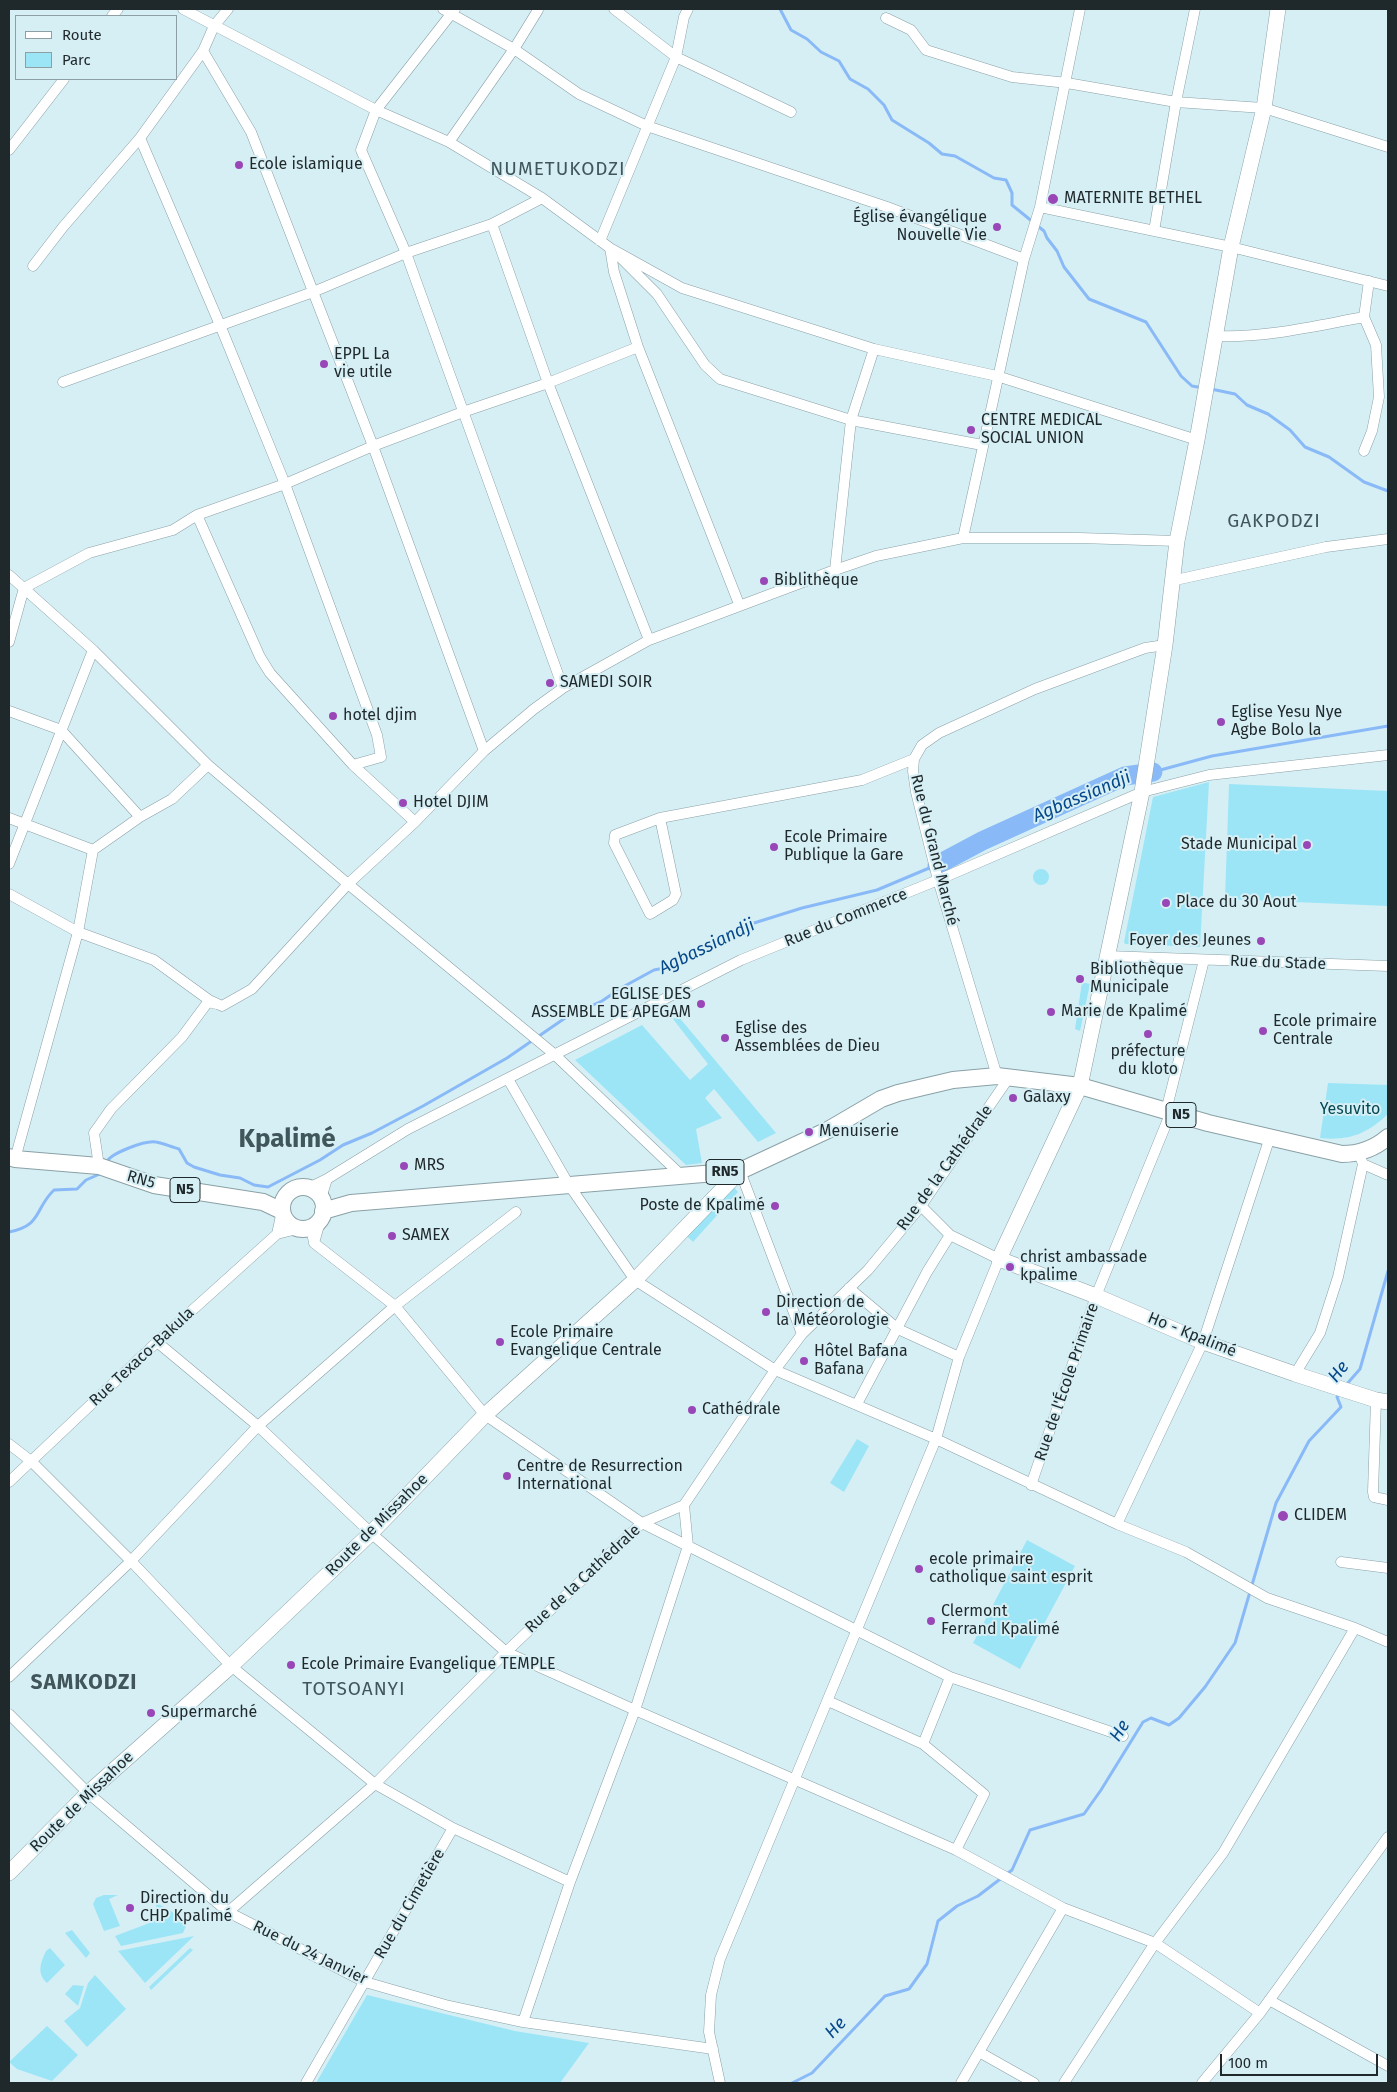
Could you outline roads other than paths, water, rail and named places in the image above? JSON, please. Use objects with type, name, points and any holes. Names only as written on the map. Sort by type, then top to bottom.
[{"type":"main road","points":[[999,1259],[1080,1086],[1142,792],[1165,645],[1177,541],[1231,247],[1264,108],[1278,9]]},
{"type":"main road","name":"RN5","points":[[263,1202],[287,1195],[296,1188],[318,1199],[350,1203],[740,1171],[828,1130],[890,1096],[924,1086],[953,1080],[1003,1076],[1080,1086]]},
{"type":"main road","name":"N5","points":[[1080,1086],[1208,1123],[1361,1159]]},
{"type":"main road","points":[[1361,1159],[1370,1149],[1388,1137]]},
{"type":"main road","name":"N5","points":[[12,1158],[103,1168]]},
{"type":"main road","name":"RN5","points":[[103,1168],[154,1185],[263,1202],[282,1211],[286,1221],[308,1233]]},
{"type":"main road","name":"Route de Missahoe","points":[[9,1873],[88,1793],[232,1666],[371,1533],[485,1415],[636,1280],[740,1171]]},
{"type":"main road","points":[[282,1211],[283,1201],[287,1195]]},
{"type":"main road","points":[[308,1233],[317,1224],[318,1199]]},
{"type":"main road","name":"Ho - Kpalimé","points":[[999,1259],[1096,1296],[1203,1342],[1375,1399]]},
{"type":"street","points":[[183,9],[376,110],[449,142],[542,198],[610,248],[682,288],[874,349],[997,376],[1197,440]]},
{"type":"street","points":[[34,266],[63,227],[140,138],[203,51],[214,26],[228,9]]},
{"type":"street","points":[[614,9],[676,58],[791,112]]},
{"type":"street","points":[[600,241],[646,126],[676,58],[684,17],[688,9]]},
{"type":"street","points":[[963,538],[1024,259],[1040,207],[1067,83],[1080,9]]},
{"type":"street","points":[[1154,231],[1176,102],[1195,9]]},
{"type":"street","points":[[563,688],[406,253],[361,150],[376,110],[450,10],[514,49],[579,94],[646,126],[887,207],[1024,259]]},
{"type":"street","points":[[449,142],[514,49],[538,10]]},
{"type":"street","points":[[886,18],[911,30],[926,50],[1012,77],[1067,83],[1176,102],[1264,108],[1388,147]]},
{"type":"street","points":[[203,51],[251,132],[373,446],[484,751]]},
{"type":"street","points":[[9,150],[63,80]]},
{"type":"street","points":[[140,138],[220,325],[285,484],[377,735],[381,757],[353,765]]},
{"type":"street","points":[[63,382],[314,292],[406,253],[492,224],[542,198]]},
{"type":"street","points":[[1040,207],[1231,247],[1388,286]]},
{"type":"street","points":[[492,224],[548,383],[649,640]]},
{"type":"street","points":[[610,248],[614,272],[638,346],[739,604]]},
{"type":"street","points":[[610,248],[657,294],[705,365],[720,378],[851,420],[982,445]]},
{"type":"street","points":[[1364,451],[1372,431],[1379,397],[1376,345],[1364,317],[1369,281]]},
{"type":"street","points":[[1216,336],[1290,330],[1364,317]]},
{"type":"street","points":[[9,642],[24,588],[89,553],[173,530],[197,515],[285,484],[373,446],[463,412],[548,383],[638,346]]},
{"type":"street","points":[[835,570],[851,420],[874,349]]},
{"type":"street","points":[[197,515],[260,657],[270,673],[353,765],[415,822]]},
{"type":"street","points":[[1171,581],[1326,547],[1388,536]]},
{"type":"street","points":[[103,1168],[94,1132],[111,1109],[182,1037],[208,1002],[222,1006],[252,989],[348,884],[415,822],[484,751],[534,709],[563,688],[649,640],[739,604],[876,556],[963,538],[1079,538],[1177,541]]},
{"type":"street","points":[[9,575],[93,650],[208,765],[348,884],[554,1054],[682,1176]]},
{"type":"street","name":"Rue du Grand Marché","points":[[1003,1076],[938,880],[916,792],[913,771],[914,759],[922,745],[939,733],[1035,689],[1145,648],[1165,645]]},
{"type":"street","points":[[9,864],[93,650]]},
{"type":"street","points":[[9,711],[61,730],[140,816]]},
{"type":"street","name":"Rue du Commerce","points":[[318,1199],[327,1180],[408,1129],[741,960],[938,880],[1142,792],[1209,775],[1388,755]]},
{"type":"street","points":[[660,818],[676,894],[673,900],[650,914],[614,843],[615,835],[660,818],[862,780],[914,759]]},
{"type":"street","points":[[12,1158],[78,932],[93,850],[140,816],[172,799],[208,765]]},
{"type":"street","points":[[9,818],[93,850]]},
{"type":"street","points":[[9,894],[78,932],[154,960],[209,1000],[222,1006]]},
{"type":"street","name":"Rue du Stade","points":[[1107,956],[1388,966]]},
{"type":"street","name":"Rue de l'École Primaire","points":[[1031,1485],[1096,1296],[1168,1112],[1204,960]]},
{"type":"street","name":"Rue de la Cathédrale","points":[[228,1912],[375,1784],[506,1652],[642,1523],[684,1506],[775,1370],[802,1334],[868,1270],[921,1206],[1003,1076]]},
{"type":"street","points":[[508,1079],[569,1185],[636,1280],[775,1370],[936,1439],[1117,1524],[1186,1552],[1267,1598],[1355,1628],[1388,1642]]},
{"type":"street","points":[[1117,1524],[1203,1342],[1277,1139]]},
{"type":"street","points":[[1295,1374],[1320,1333],[1338,1277],[1361,1159],[1388,1175]]},
{"type":"street","points":[[740,1171],[802,1334]]},
{"type":"street","points":[[318,1199],[327,1180]]},
{"type":"street","points":[[720,2083],[714,2048],[709,2032],[711,1995],[720,1959],[936,1439],[958,1357],[999,1259],[950,1235],[921,1206]]},
{"type":"street","points":[[277,1234],[282,1211]]},
{"type":"street","points":[[9,1677],[132,1561],[258,1426],[395,1306],[516,1212]]},
{"type":"street","points":[[308,1233],[395,1306],[485,1415],[642,1523],[950,1677],[1123,1736]]},
{"type":"street","name":"Rue Texaco-Bakula","points":[[9,1482],[157,1342],[277,1234],[308,1233]]},
{"type":"street","points":[[857,1404],[927,1272],[950,1235]]},
{"type":"street","points":[[849,1288],[898,1329],[958,1357]]},
{"type":"street","points":[[157,1342],[258,1426],[371,1533],[506,1652],[956,1850],[1064,1908],[1155,1943],[1260,2013]]},
{"type":"street","points":[[1375,1399],[1374,1497],[1388,1500]]},
{"type":"street","points":[[9,1444],[31,1461],[132,1561],[232,1666],[375,1784],[453,1828],[570,1882]]},
{"type":"street","points":[[523,2022],[570,1882],[635,1710],[688,1546],[684,1506]]},
{"type":"street","points":[[1341,1562],[1388,1568]]},
{"type":"street","points":[[1064,2083],[1155,1943],[1223,1853],[1355,1628]]},
{"type":"street","points":[[923,1744],[950,1677]]},
{"type":"street","points":[[828,1701],[923,1744],[984,1794],[956,1850]]},
{"type":"street","name":"Rue du 24 Janvier","points":[[9,1714],[88,1793],[228,1912],[365,1982],[449,2006],[523,2022],[714,2048]]},
{"type":"street","name":"Rue du Cimetière","points":[[306,2083],[453,1828]]},
{"type":"street","points":[[1202,2083],[1260,2013],[1388,1837]]},
{"type":"street","points":[[961,2083],[1064,1908]]},
{"type":"street","points":[[1269,2000],[1388,2066]]},
{"type":"street","points":[[979,2052],[1034,2083]]},
{"type":"waterway","points":[[780,9],[791,30],[807,39],[821,52],[839,61],[850,79],[868,89],[884,105],[892,120],[929,143],[942,154],[955,156],[994,178],[1006,180],[1012,193],[1012,205],[1044,231],[1057,251],[1064,267],[1089,299],[1146,322],[1181,376],[1192,386],[1203,388]]},
{"type":"waterway","points":[[1211,389],[1235,394],[1247,405],[1268,414],[1290,430],[1305,447],[1329,457],[1364,482],[1388,491]]},
{"type":"waterway","name":"Agbassiandji","points":[[1153,772],[1212,756],[1388,726]]},
{"type":"waterway","name":"Agbassiandji","points":[[937,865],[982,841],[1125,776],[1153,772]]},
{"type":"waterway","name":"Agbassiandji","points":[[106,1163],[114,1155],[129,1148],[156,1142],[179,1149],[187,1163],[194,1167],[220,1175],[240,1178],[254,1185],[268,1187],[320,1160],[343,1145],[372,1133],[423,1106],[507,1058],[568,1016],[602,1001],[654,970],[669,967],[684,957],[754,923],[802,908],[877,890],[934,866]]},
{"type":"waterway","name":"Agbassiandji","points":[[9,1232],[20,1229],[33,1221],[54,1190],[77,1189],[86,1180],[102,1173]]},
{"type":"waterway","name":"He","points":[[1346,1385],[1360,1369],[1388,1271]]},
{"type":"waterway","name":"He","points":[[792,2083],[812,2073],[885,1996],[909,1989],[927,1964],[938,1921],[957,1906],[978,1896],[1012,1870],[1030,1830],[1084,1814],[1143,1722],[1151,1718],[1169,1725],[1179,1718],[1205,1687],[1235,1643],[1276,1503],[1309,1441],[1341,1407],[1337,1397],[1340,1392]]},
{"type":"place","name":"Ecole islamique","points":[[239,165]]},
{"type":"place","name":"MATERNITE BETHEL","points":[[1053,199]]},
{"type":"place","name":"Église évangélique Nouvelle Vie","points":[[997,227]]},
{"type":"place","name":"EPPL La vie utile","points":[[324,364]]},
{"type":"place","name":"CENTRE MEDICAL SOCIAL UNION","points":[[971,430]]},
{"type":"place","name":"Biblithèque","points":[[764,581]]},
{"type":"place","name":"SAMEDI SOIR","points":[[550,683]]},
{"type":"place","name":"hotel djim","points":[[333,716]]},
{"type":"place","name":"Eglise Yesu Nye Agbe Bolo la","points":[[1221,722]]},
{"type":"place","name":"Hotel DJIM","points":[[403,803]]},
{"type":"place","name":"Stade Municipal","points":[[1307,845]]},
{"type":"place","name":"Ecole Primaire Publique la Gare","points":[[774,847]]},
{"type":"place","name":"Place du 30 Aout","points":[[1166,903]]},
{"type":"place","name":"Foyer des Jeunes","points":[[1261,941]]},
{"type":"place","name":"Bibliothèque Municipale","points":[[1080,979]]},
{"type":"place","name":"EGLISE DES ASSEMBLE DE APEGAM","points":[[701,1004]]},
{"type":"place","name":"Marie de Kpalimé","points":[[1051,1012]]},
{"type":"place","name":"Ecole primaire Centrale","points":[[1263,1031]]},
{"type":"place","name":"préfecture du kloto","points":[[1148,1034]]},
{"type":"place","name":"Eglise des Assemblées de Dieu","points":[[725,1038]]},
{"type":"place","name":"Galaxy","points":[[1013,1098]]},
{"type":"place","name":"Menuiserie","points":[[809,1132]]},
{"type":"place","name":"MRS","points":[[404,1166]]},
{"type":"place","name":"Poste de Kpalimé","points":[[775,1206]]},
{"type":"place","name":"SAMEX","points":[[392,1236]]},
{"type":"place","name":"christ ambassade kpalime","points":[[1010,1267]]},
{"type":"place","name":"Direction de la Météorologie","points":[[766,1312]]},
{"type":"place","name":"Ecole Primaire Evangelique Centrale","points":[[500,1342]]},
{"type":"place","name":"Hôtel Bafana Bafana","points":[[804,1361]]},
{"type":"place","name":"Cathédrale","points":[[692,1410]]},
{"type":"place","name":"Centre de Resurrection International","points":[[507,1476]]},
{"type":"place","name":"CLIDEM","points":[[1283,1516]]},
{"type":"place","name":"ecole primaire catholique saint esprit","points":[[919,1569]]},
{"type":"place","name":"Clermont Ferrand Kpalimé","points":[[931,1621]]},
{"type":"place","name":"Ecole Primaire Evangelique TEMPLE","points":[[291,1665]]},
{"type":"place","name":"Supermarché","points":[[151,1713]]},
{"type":"place","name":"Direction du CHP Kpalimé","points":[[130,1908]]},
{"type":"district","name":"NUMETUKODZI","points":[[558,170]]},
{"type":"district","name":"GAKPODZI","points":[[1274,522]]},
{"type":"district","name":"Kpalimé","points":[[287,1140]]},
{"type":"district","name":"SAMKODZI","points":[[84,1683]]},
{"type":"district","name":"TOTSOANYI","points":[[354,1690]]},
{"type":"park label","name":"Yesuvito","points":[[1350,1110]]}]
